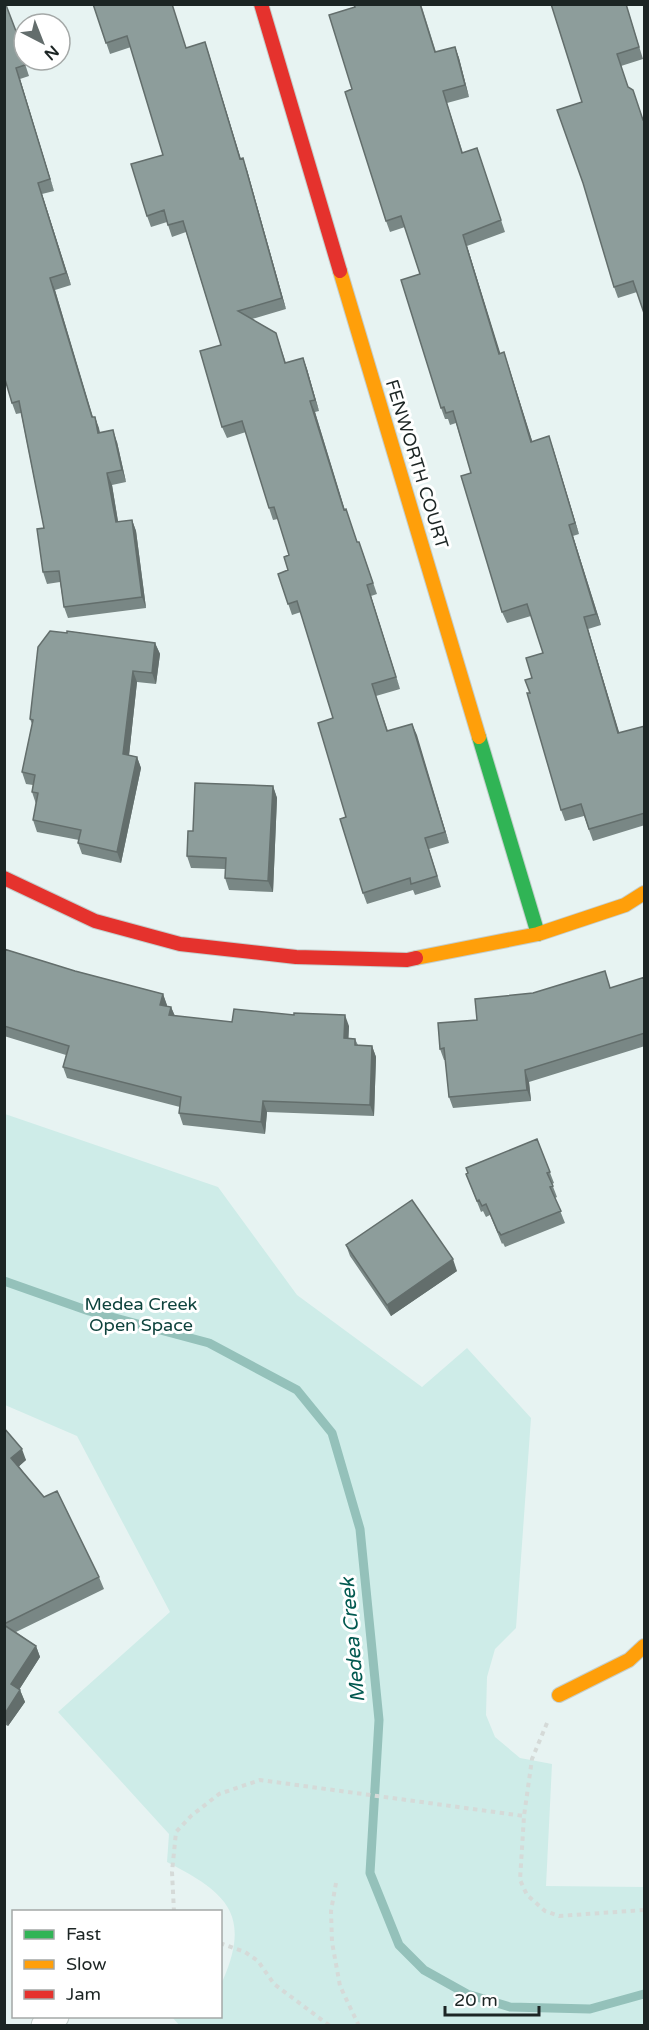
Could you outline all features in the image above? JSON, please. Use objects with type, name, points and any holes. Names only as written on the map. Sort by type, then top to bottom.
[{"type":"street","name":"FENWORTH COURT","points":[[261,4],[538,934]]},
{"type":"street","points":[[4,878],[95,921],[180,944],[297,957],[407,960],[538,934],[625,905],[645,894]]},
{"type":"street","points":[[559,1695],[630,1660],[645,1646]]},
{"type":"path","points":[[559,1695],[532,1759],[524,1816],[520,1880],[527,1895],[545,1911],[559,1916],[645,1910]]},
{"type":"path","points":[[174,1910],[172,1872],[177,1832],[183,1824],[219,1794],[260,1780],[524,1816]]},
{"type":"path","points":[[336,1883],[331,1911],[339,1986],[359,2025]]},
{"type":"path","points":[[222,1944],[245,1952],[258,1961],[274,1984],[330,2025]]},
{"type":"green space","name":"Medea Creek Open Space","points":[[5,1114],[218,1187],[297,1295],[422,1387],[467,1348],[531,1418],[516,1628],[495,1649],[487,1677],[486,1715],[495,1737],[520,1758],[552,1764],[546,1886],[644,1887],[644,2025],[180,2026],[173,2018],[222,2018],[222,1981],[235,1938],[228,1907],[204,1884],[167,1862],[169,1834],[58,1712],[170,1612],[77,1436],[5,1405]]},
{"type":"building","points":[[93,4],[172,4],[186,48],[205,42],[240,159],[243,158],[282,298],[238,311],[276,333],[285,363],[303,358],[315,400],[310,401],[344,510],[346,509],[373,583],[367,585],[396,677],[372,684],[387,731],[412,724],[445,832],[425,838],[437,876],[411,884],[410,878],[363,893],[340,819],[346,817],[318,723],[333,718],[297,601],[288,604],[278,574],[288,570],[284,557],[289,555],[274,507],[269,508],[242,421],[222,427],[200,351],[221,345],[183,221],[168,225],[164,210],[147,216],[131,164],[163,155],[127,36],[106,43]]},
{"type":"building","points":[[354,4],[420,4],[435,52],[455,47],[465,85],[443,91],[462,153],[477,148],[501,220],[463,235],[499,354],[504,352],[531,442],[549,436],[575,523],[569,525],[596,614],[584,617],[618,733],[645,726],[645,813],[589,829],[581,804],[561,810],[525,680],[532,678],[526,658],[543,653],[527,604],[502,612],[461,476],[471,473],[453,411],[446,413],[444,407],[441,408],[401,280],[420,274],[401,216],[386,221],[345,92],[352,89],[329,15],[355,7]]},
{"type":"building","points":[[551,4],[626,4],[639,47],[617,54],[628,87],[633,90],[643,120],[645,120],[645,316],[633,281],[614,287],[583,183],[557,110],[582,102]]},
{"type":"building","points":[[4,5],[6,5],[12,21],[12,72],[17,72],[50,179],[38,183],[66,273],[50,278],[92,417],[95,417],[98,433],[113,430],[122,470],[107,473],[116,522],[132,520],[142,597],[64,607],[59,571],[43,572],[37,529],[44,528],[19,401],[12,403],[4,376]]},
{"type":"building","points":[[50,631],[67,633],[67,631],[155,643],[152,673],[133,671],[123,754],[137,757],[117,852],[78,843],[81,830],[33,820],[38,793],[32,792],[35,775],[22,772],[33,720],[30,719],[38,647]]},
{"type":"building","points":[[195,783],[273,786],[268,881],[225,878],[226,858],[187,856],[188,831],[193,831]]},
{"type":"building","points":[[4,949],[75,971],[163,994],[160,1005],[171,1007],[169,1015],[232,1022],[234,1009],[294,1015],[294,1013],[345,1015],[344,1038],[355,1039],[355,1045],[372,1046],[370,1105],[263,1101],[261,1122],[179,1113],[181,1097],[63,1067],[69,1046],[4,1026]]},
{"type":"building","points":[[605,971],[610,988],[645,977],[645,1033],[525,1070],[527,1090],[449,1097],[444,1048],[440,1049],[438,1023],[477,1020],[475,999],[533,993]]},
{"type":"building","points":[[537,1139],[550,1172],[547,1173],[553,1186],[550,1187],[561,1211],[501,1235],[486,1204],[482,1206],[479,1200],[477,1201],[466,1174],[468,1173],[466,1168]]},
{"type":"building","points":[[412,1200],[453,1259],[387,1305],[346,1245]]},
{"type":"building","points":[[4,1428],[22,1449],[11,1458],[44,1497],[57,1491],[99,1577],[4,1624]]},
{"type":"building","points":[[4,1625],[36,1646],[11,1684],[20,1690],[4,1715]]},
{"type":"waterway","name":"Medea Creek","points":[[4,1281],[89,1311],[209,1343],[297,1390],[332,1433],[360,1529],[379,1720],[370,1873],[399,1945],[424,1970],[467,1994],[510,2007],[590,2009],[644,1994]]},
{"type":"traffic: fast","points":[[479,737],[538,934]]},
{"type":"traffic: slow","points":[[340,271],[479,737]]},
{"type":"traffic: slow","points":[[416,958],[538,934],[625,905],[644,893]]},
{"type":"traffic: slow","points":[[559,1695],[629,1660],[644,1646]]},
{"type":"traffic: jam","points":[[261,4],[340,271]]},
{"type":"traffic: jam","points":[[4,878],[95,921],[180,944],[296,957],[407,960],[416,958]]}]
